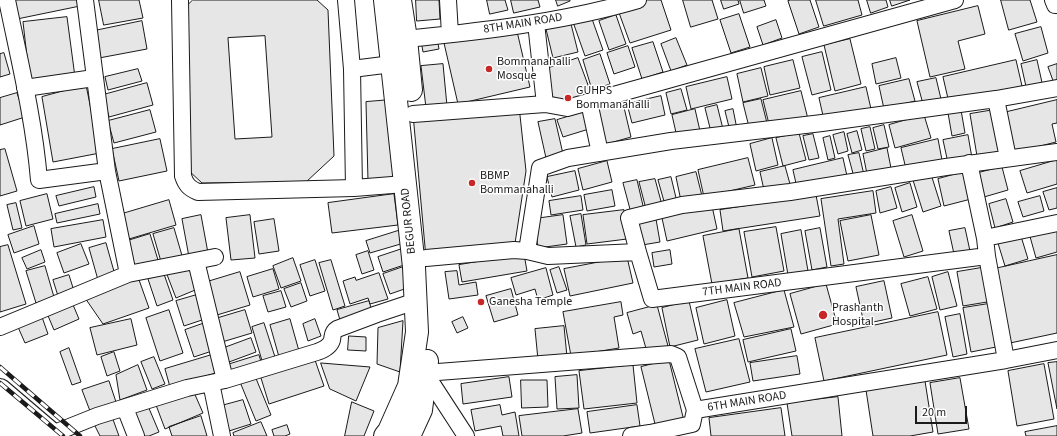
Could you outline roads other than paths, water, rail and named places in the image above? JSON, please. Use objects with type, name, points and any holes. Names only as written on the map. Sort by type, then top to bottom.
[{"type":"main road","name":"BEGUR ROAD","points":[[385,0],[414,267],[417,332],[409,386],[389,431],[385,436]]},
{"type":"main road","name":"BEGUR ROAD","points":[[400,0],[406,39],[431,319],[430,347],[425,373],[422,410],[409,436]]},
{"type":"main road","points":[[0,390],[53,435]]},
{"type":"main road","points":[[0,411],[30,436]]},
{"type":"main road","points":[[0,432],[5,436]]},
{"type":"street","points":[[7,0],[25,88],[37,157],[39,180],[107,171]]},
{"type":"street","points":[[85,0],[107,171],[128,274]]},
{"type":"street","points":[[180,0],[183,176],[190,189],[198,192],[354,188],[405,184]]},
{"type":"street","points":[[346,0],[352,69],[354,188]]},
{"type":"street","points":[[448,0],[450,34]]},
{"type":"street","name":"8TH MAIN ROAD","points":[[406,39],[536,23],[614,7],[638,0]]},
{"type":"street","points":[[413,114],[545,104],[567,108],[955,0]]},
{"type":"street","points":[[1053,0],[1055,5],[1057,5]]},
{"type":"street","points":[[536,23],[545,104]]},
{"type":"street","points":[[352,69],[392,64]]},
{"type":"street","points":[[25,88],[94,78]]},
{"type":"street","points":[[527,251],[540,168],[568,158],[671,141],[822,123],[996,99],[1057,88]]},
{"type":"street","points":[[996,99],[1008,158]]},
{"type":"street","points":[[589,102],[600,153]]},
{"type":"street","points":[[426,258],[514,250],[527,251],[548,256],[638,252],[629,218],[682,205],[790,192],[969,163],[1057,152]]},
{"type":"street","points":[[969,163],[985,238],[1006,360]]},
{"type":"street","points":[[985,238],[1057,223]]},
{"type":"street","name":"7TH MAIN ROAD","points":[[638,252],[652,300],[987,256]]},
{"type":"street","points":[[0,327],[128,274],[215,257]]},
{"type":"street","points":[[196,261],[218,381],[222,436]]},
{"type":"street","points":[[53,435],[97,416],[187,388],[218,381],[317,352],[328,346],[332,340],[334,331],[337,329],[416,301]]},
{"type":"street","name":"6TH MAIN ROAD","points":[[425,373],[671,354],[678,358],[695,410],[1006,360],[1057,350]]},
{"type":"street","points":[[425,373],[466,436]]},
{"type":"street","points":[[125,408],[136,436]]},
{"type":"street","points":[[631,436],[692,424],[695,410]]},
{"type":"railway","points":[[0,367],[80,436]]},
{"type":"railway","points":[[0,383],[63,436]]},
{"type":"place","name":"Bommanahalli Mosque","points":[[489,69]]},
{"type":"place","name":"GUHPS Bommanahalli","points":[[568,98]]},
{"type":"place","name":"BBMP Bommanahalli","points":[[472,183]]},
{"type":"place","name":"Ganesha Temple","points":[[481,302]]},
{"type":"place","name":"Prashanth Hospital","points":[[823,315]]}]
